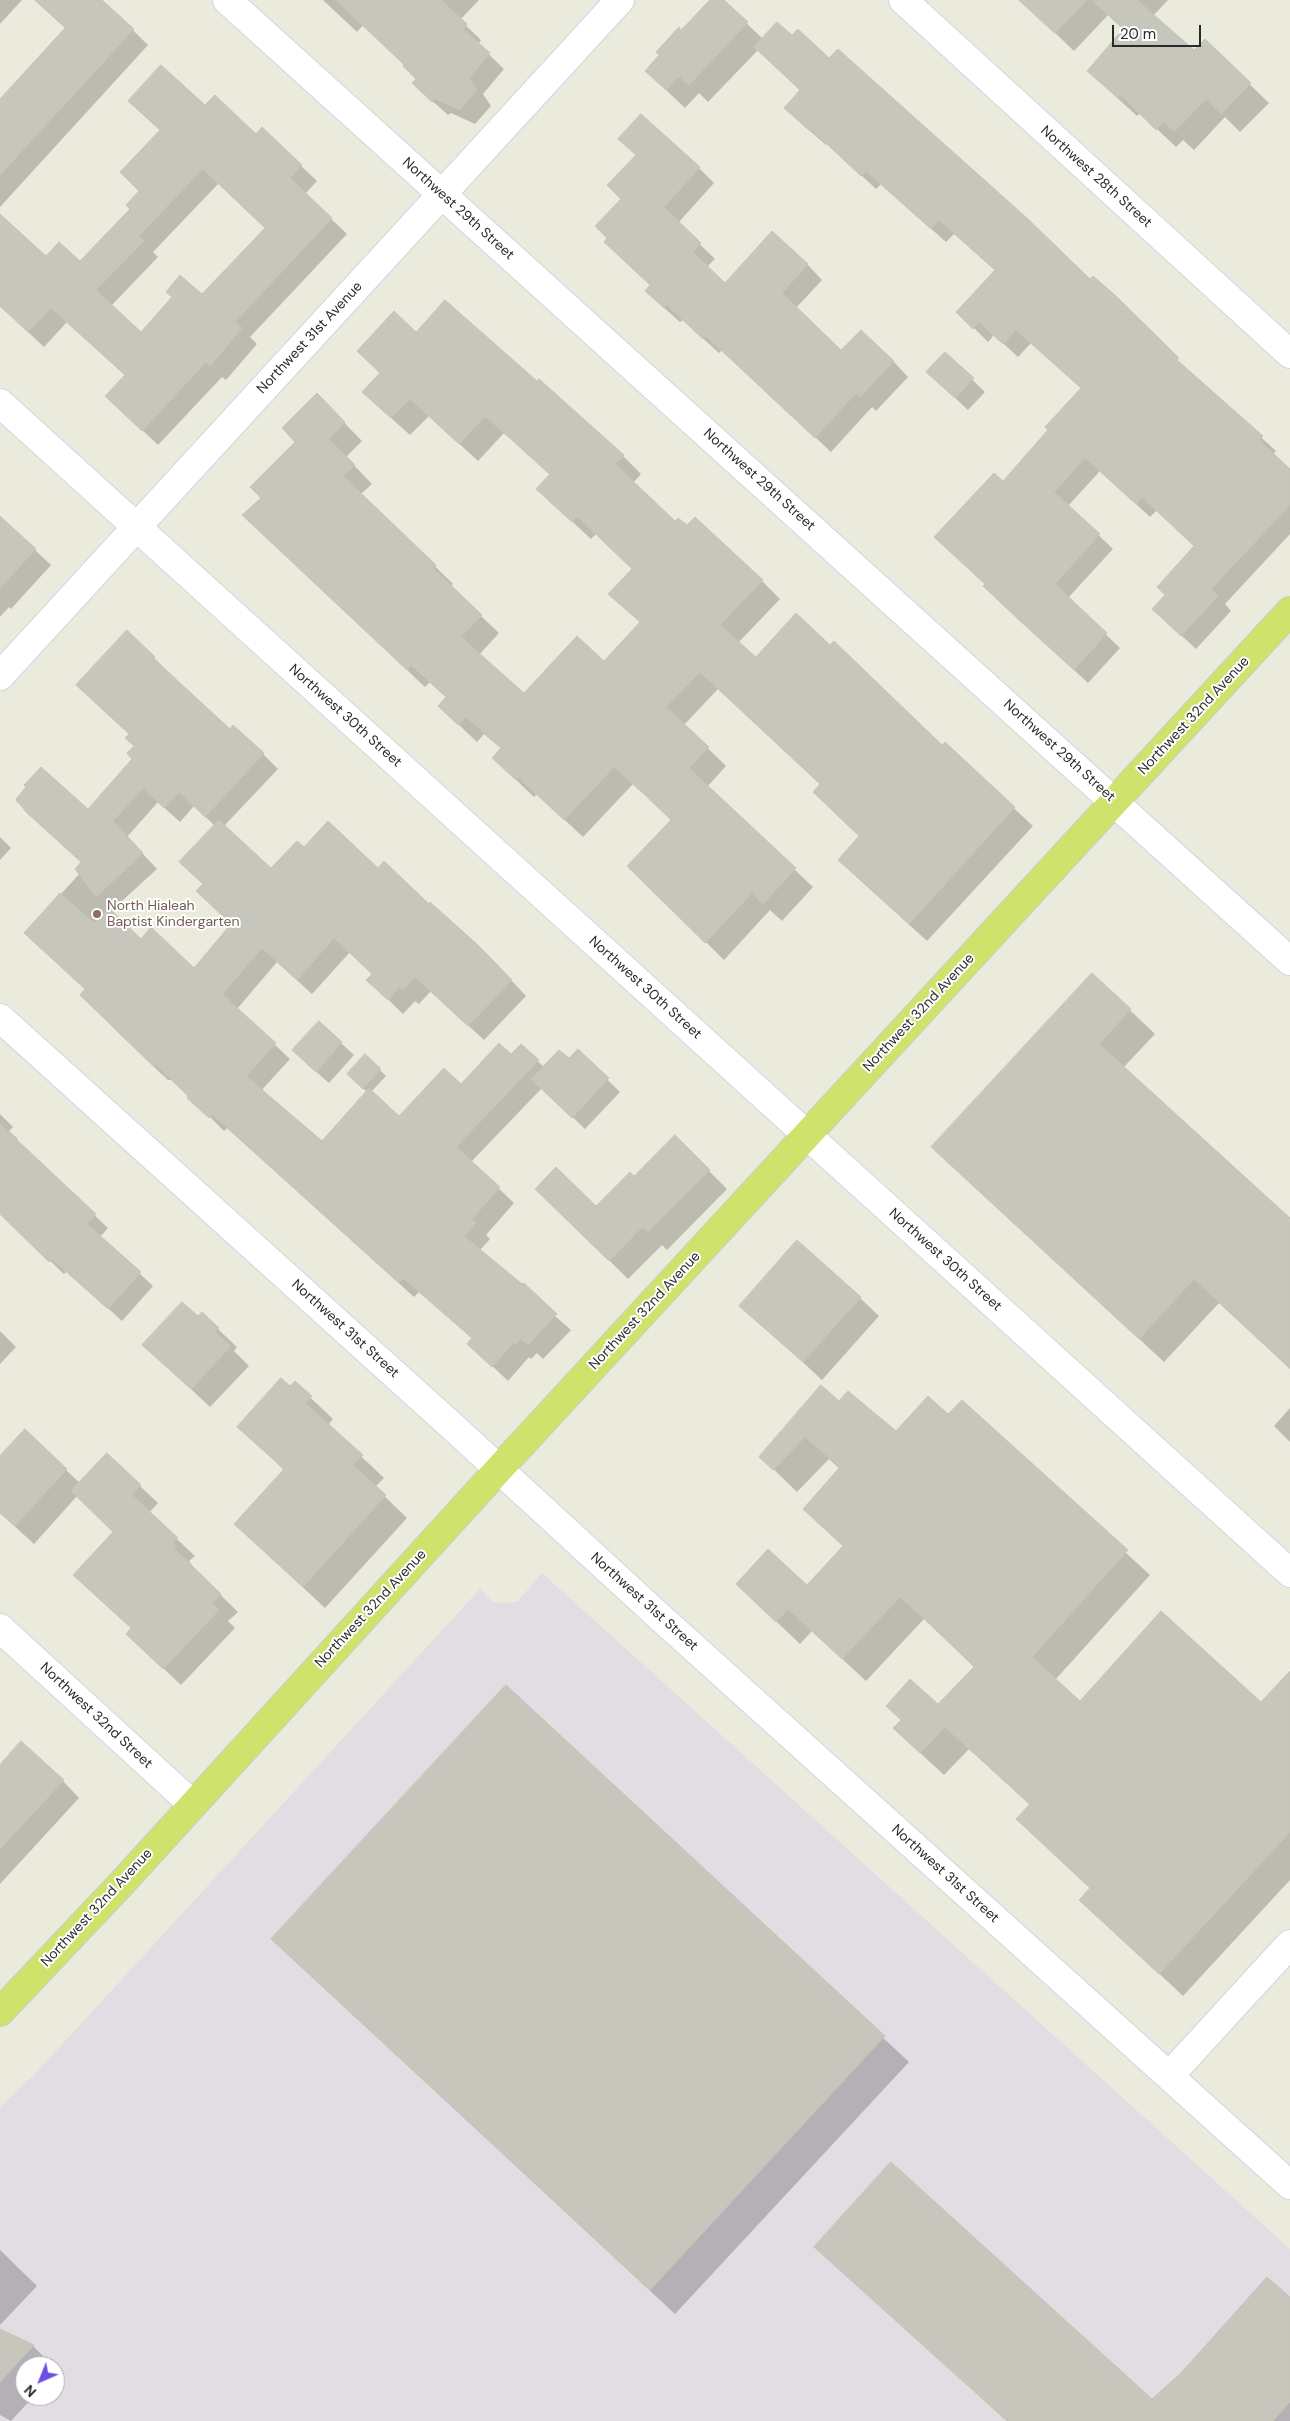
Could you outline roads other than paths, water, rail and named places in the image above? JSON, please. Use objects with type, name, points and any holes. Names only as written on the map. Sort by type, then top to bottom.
[{"type":"main road","name":"Northwest 32nd Avenue","points":[[0,2012],[122,1882],[499,1469],[1290,611]]},
{"type":"street","name":"Northwest 29th Street","points":[[227,0],[1290,960]]},
{"type":"street","name":"Northwest 31st Avenue","points":[[0,676],[620,0]]},
{"type":"street","name":"Northwest 28th Street","points":[[903,0],[1290,354]]},
{"type":"street","name":"Northwest 30th Street","points":[[0,403],[1290,1574]]},
{"type":"street","name":"Northwest 31st Street","points":[[0,1018],[662,1619],[1290,2185]]},
{"type":"street","name":"Northwest 32nd Street","points":[[0,1628],[192,1804]]},
{"type":"street","points":[[1169,2076],[1290,1944]]},
{"type":"place","name":"North Hialeah Baptist Kindergarten","points":[[97,914]]}]
